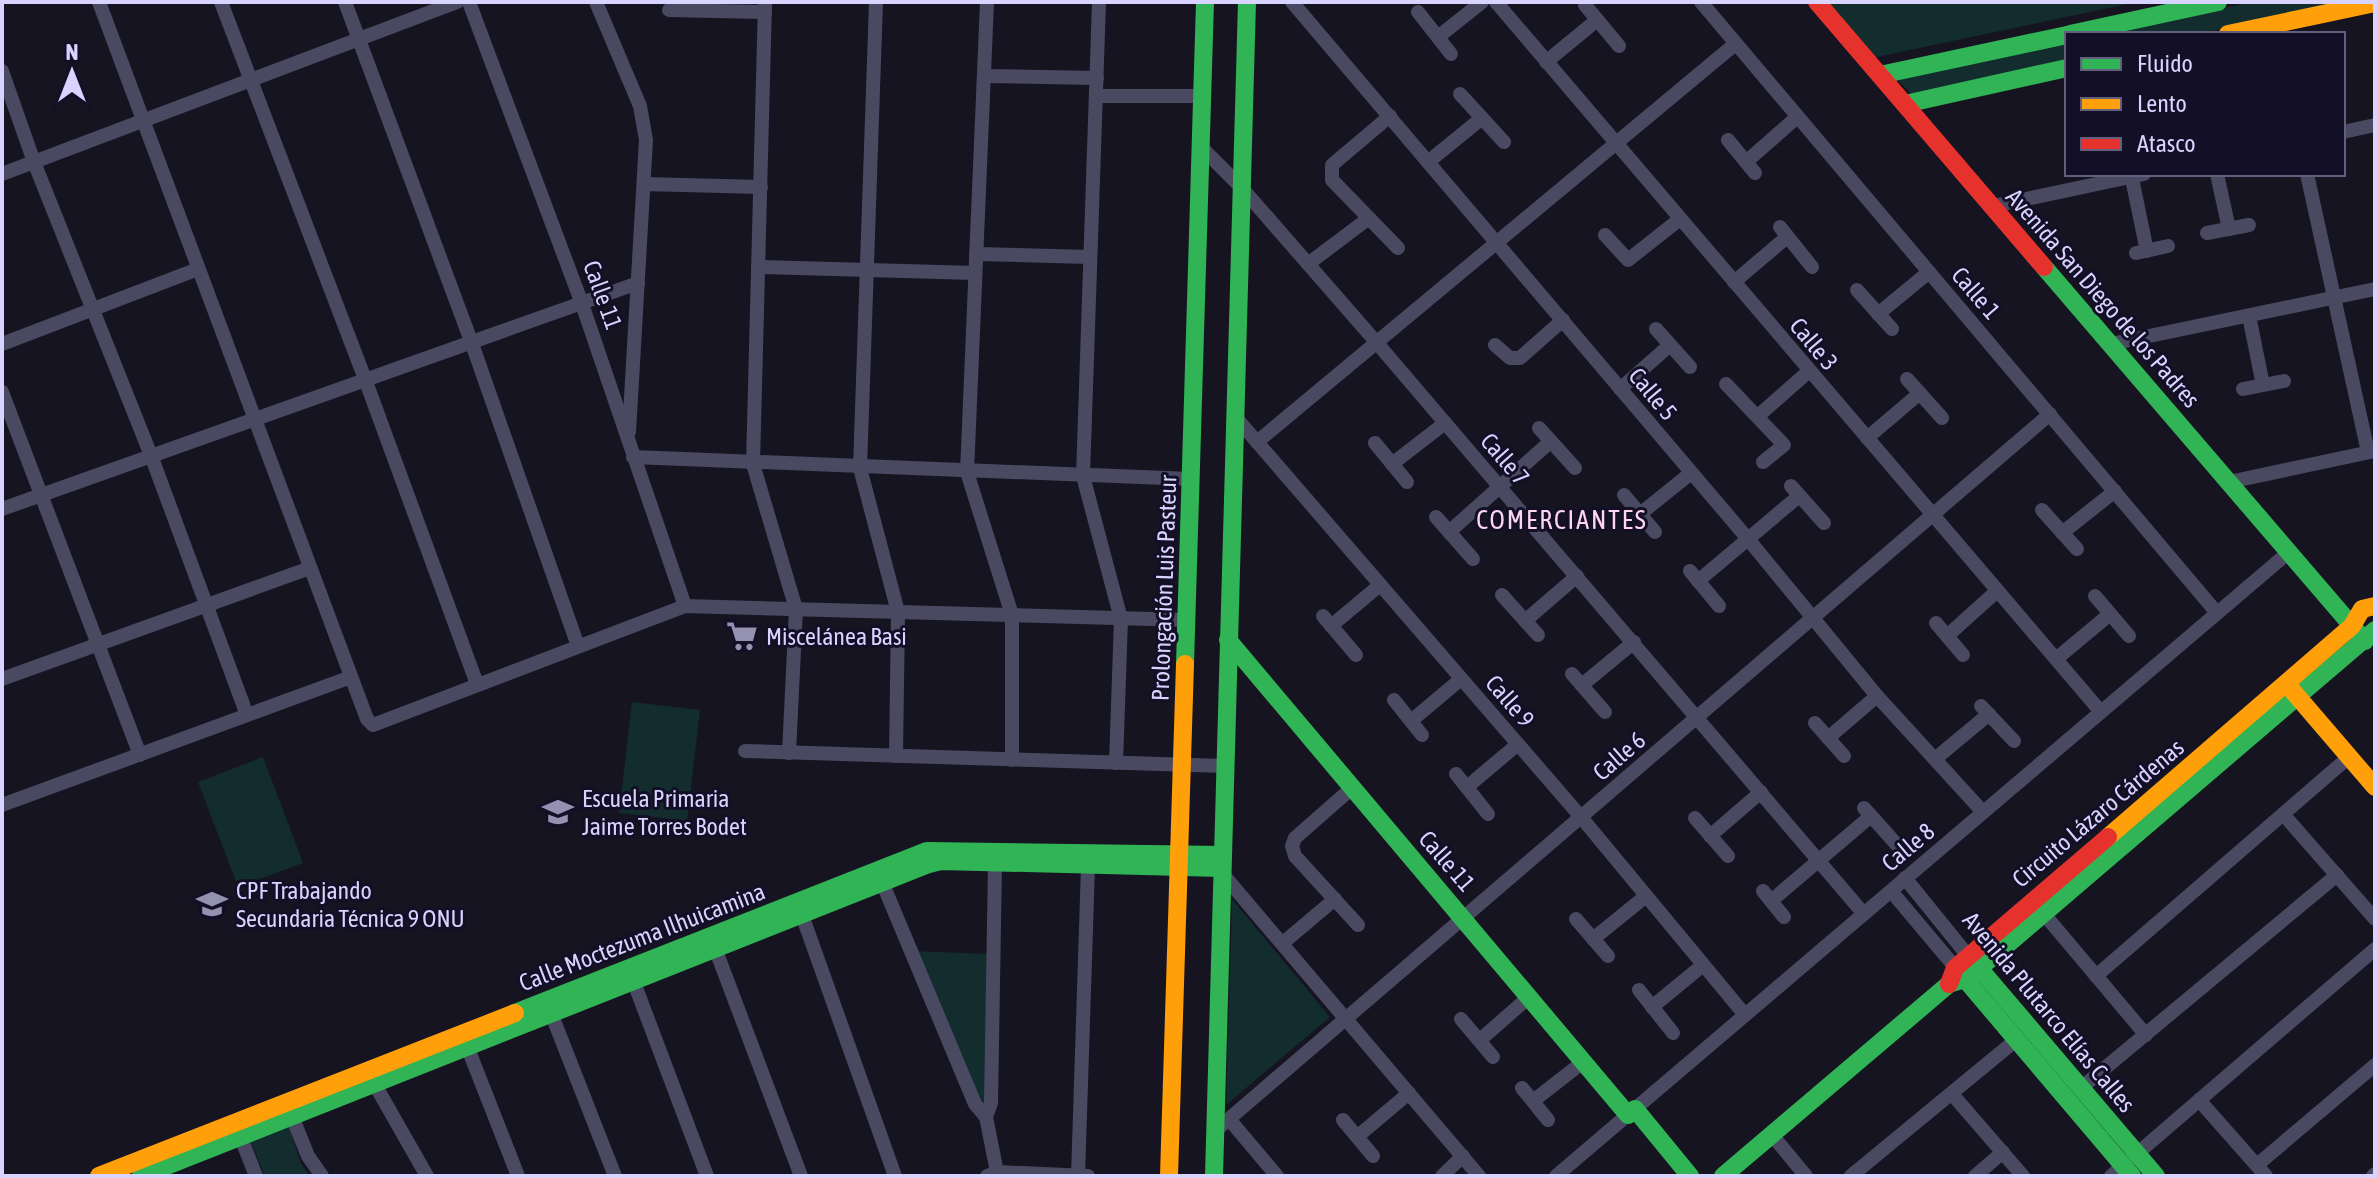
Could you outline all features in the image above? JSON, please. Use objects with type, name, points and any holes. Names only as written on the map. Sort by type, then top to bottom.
[{"type":"street","points":[[99,2],[351,677],[367,719],[373,725],[685,606],[1188,620]]},
{"type":"street","points":[[221,2],[477,684]]},
{"type":"street","points":[[345,2],[471,341],[578,646]]},
{"type":"street","points":[[2,174],[457,2]]},
{"type":"street","name":"Calle 11","points":[[469,2],[581,301],[685,606]]},
{"type":"street","points":[[596,2],[640,106],[646,140],[629,440]]},
{"type":"street","points":[[876,2],[860,468],[898,612],[896,756]]},
{"type":"street","points":[[987,2],[967,472],[1012,615],[1012,760]]},
{"type":"street","points":[[1099,2],[1083,476],[1121,619],[1116,763]]},
{"type":"street","name":"Prolongación Luis Pasteur","points":[[1169,1176],[1205,2]]},
{"type":"street","points":[[1214,1176],[1222,1125],[1224,766],[1238,420],[1247,2]]},
{"type":"street","points":[[1438,37],[1482,2]]},
{"type":"street","name":"Calle 3","points":[[1496,2],[1808,372],[2101,712]]},
{"type":"street","name":"Calle 1","points":[[1701,2],[1734,45],[2217,613]]},
{"type":"street","name":"Avenida San Diego de los Padres","points":[[1817,2],[2352,626],[2372,641]]},
{"type":"street","points":[[2078,32],[2218,2]]},
{"type":"street","name":"Calle 5","points":[[1296,3],[1814,617],[1877,696],[1983,812]]},
{"type":"street","points":[[2237,32],[2375,3]]},
{"type":"street","points":[[1585,5],[1619,46]]},
{"type":"street","points":[[669,10],[765,7],[753,464],[796,609],[789,753]]},
{"type":"street","points":[[1418,12],[1451,54]]},
{"type":"street","points":[[1546,62],[1597,20]]},
{"type":"street","points":[[1880,75],[2065,35]]},
{"type":"street","points":[[1257,442],[1734,45]]},
{"type":"street","points":[[1905,104],[2065,68]]},
{"type":"street","points":[[2,71],[34,162],[152,458],[247,715]]},
{"type":"street","points":[[984,76],[1097,78]]},
{"type":"street","points":[[1460,94],[1504,142]]},
{"type":"street","points":[[1096,96],[1202,96]]},
{"type":"street","points":[[1390,116],[1332,165],[1330,173],[1332,180],[1398,248]]},
{"type":"street","points":[[1428,162],[1482,118]]},
{"type":"street","points":[[1728,140],[1750,168],[1796,118]]},
{"type":"street","points":[[2345,132],[2375,125]]},
{"type":"street","name":"Calle 7","points":[[1201,147],[1241,187],[1377,343],[1864,914]]},
{"type":"street","points":[[1993,206],[2131,176]]},
{"type":"street","points":[[2136,176],[2142,252],[2168,246]]},
{"type":"street","points":[[2217,176],[2229,229]]},
{"type":"street","points":[[2229,482],[2371,451],[2307,176]]},
{"type":"street","points":[[644,184],[761,187]]},
{"type":"street","points":[[1308,264],[1369,218]]},
{"type":"street","points":[[1605,235],[1628,260],[1680,219]]},
{"type":"street","points":[[2207,233],[2249,225]]},
{"type":"street","points":[[1734,282],[1784,232],[1812,267]]},
{"type":"street","points":[[976,254],[1090,257]]},
{"type":"street","points":[[758,267],[975,273]]},
{"type":"street","points":[[2,344],[198,269]]},
{"type":"street","points":[[1878,314],[1929,272]]},
{"type":"street","points":[[2,509],[638,283]]},
{"type":"street","points":[[2111,344],[2375,289]]},
{"type":"street","points":[[1857,290],[1892,329]]},
{"type":"street","points":[[2249,316],[2263,385]]},
{"type":"street","points":[[1495,345],[1510,358],[1520,358],[1563,320]]},
{"type":"street","points":[[1656,329],[1690,367]]},
{"type":"street","points":[[1620,389],[1670,345]]},
{"type":"street","points":[[1758,416],[1808,372]]},
{"type":"street","points":[[1907,379],[1942,418]]},
{"type":"street","points":[[2243,389],[2284,381]]},
{"type":"street","points":[[1726,384],[1784,445],[1763,462]]},
{"type":"street","points":[[2,392],[140,755]]},
{"type":"street","points":[[1867,438],[1920,393]]},
{"type":"street","name":"Calle 6","points":[[1222,1125],[2050,414]]},
{"type":"street","name":"Calle 9","points":[[1238,420],[1581,817],[1745,1015]]},
{"type":"street","points":[[1392,464],[1445,423]]},
{"type":"street","points":[[1539,428],[1575,468]]},
{"type":"street","points":[[1449,532],[1550,442]]},
{"type":"street","points":[[1375,443],[1407,482]]},
{"type":"street","points":[[633,457],[1191,479]]},
{"type":"street","points":[[1640,514],[1691,473]]},
{"type":"street","points":[[1719,606],[1694,576],[1748,539],[1795,491],[1824,523]]},
{"type":"street","points":[[2062,533],[2115,491]]},
{"type":"street","points":[[1624,495],[1655,532]]},
{"type":"street","points":[[2042,510],[2077,549]]},
{"type":"street","points":[[1436,517],[1473,559]]},
{"type":"street","name":"Calle 8","points":[[1556,1176],[2289,552]]},
{"type":"street","points":[[2,679],[310,568]]},
{"type":"street","points":[[1525,621],[1577,576]]},
{"type":"street","points":[[1356,655],[1327,621],[1380,585]]},
{"type":"street","points":[[1947,636],[1997,591]]},
{"type":"street","points":[[1502,595],[1538,635]]},
{"type":"street","points":[[2095,596],[2129,636]]},
{"type":"street","name":"Circuito Lázaro Cárdenas","points":[[1963,971],[2044,914],[2292,691],[2352,626],[2362,609],[2375,606]]},
{"type":"street","points":[[2056,659],[2110,614]]},
{"type":"street","points":[[1936,623],[1963,655]]},
{"type":"street","name":"Calle 11","points":[[1228,640],[1583,1062],[1690,1176]]},
{"type":"street","name":"Circuito Lázaro Cárdenas","points":[[1723,1176],[2292,691],[2372,641]]},
{"type":"street","points":[[1605,712],[1577,679],[1634,642]]},
{"type":"street","points":[[2,803],[351,677]]},
{"type":"street","points":[[1411,721],[1461,679]]},
{"type":"street","points":[[2292,691],[2375,787]]},
{"type":"street","points":[[1828,738],[1877,696]]},
{"type":"street","points":[[1394,700],[1422,735]]},
{"type":"street","points":[[1935,759],[1985,710],[2014,741]]},
{"type":"street","points":[[1815,723],[1844,756]]},
{"type":"street","points":[[1467,787],[1518,744]]},
{"type":"street","points":[[745,751],[1224,766]]},
{"type":"street","points":[[2096,976],[2349,757]]},
{"type":"street","points":[[1456,774],[1488,814]]},
{"type":"street","points":[[1352,788],[1295,838],[1292,846],[1295,856],[1358,925]]},
{"type":"street","points":[[1710,836],[1761,792]]},
{"type":"street","points":[[1784,917],[1767,896],[1819,859],[1868,812],[1898,846]]},
{"type":"street","points":[[2283,814],[2375,919]]},
{"type":"street","points":[[1695,818],[1728,856]]},
{"type":"street","name":"Calle Moctezuma Ilhuicamina","points":[[141,1176],[163,1172],[238,1130],[927,851],[1181,860],[1222,865]]},
{"type":"street","name":"Calle Moctezuma Ilhuicamina","points":[[99,1176],[291,1114],[370,1076],[467,1046],[941,861],[1088,866],[1181,860]]},
{"type":"street","points":[[995,864],[991,1103],[986,1117],[992,1174],[1088,1176]]},
{"type":"street","points":[[1222,865],[1479,1176]]},
{"type":"street","points":[[1078,1176],[1088,866]]},
{"type":"street","points":[[2081,1088],[2337,875]]},
{"type":"street","name":"Avenida Plutarco Elías Calles","points":[[1905,878],[1963,971],[2016,1040],[2126,1168],[2156,1176]]},
{"type":"street","points":[[882,882],[975,1104],[986,1117]]},
{"type":"street","name":"Avenida Plutarco Elías Calles","points":[[1891,891],[1963,971],[2081,1088],[2126,1168]]},
{"type":"street","points":[[1593,939],[1646,896]]},
{"type":"street","points":[[1284,942],[1335,899]]},
{"type":"street","points":[[2044,914],[2146,1035]]},
{"type":"street","points":[[802,915],[895,1176]]},
{"type":"street","points":[[1576,919],[1608,956]]},
{"type":"street","points":[[715,948],[801,1176]]},
{"type":"street","points":[[2126,1168],[2199,1100],[2375,949]]},
{"type":"street","points":[[1652,1007],[1703,965]]},
{"type":"street","points":[[633,980],[707,1176]]},
{"type":"street","points":[[1639,990],[1673,1033]]},
{"type":"street","points":[[1480,1040],[1529,997]]},
{"type":"street","points":[[551,1013],[615,1176]]},
{"type":"street","points":[[1461,1019],[1493,1057]]},
{"type":"street","points":[[1851,1176],[2016,1040]]},
{"type":"street","points":[[467,1046],[518,1176]]},
{"type":"street","points":[[1533,1101],[1583,1062]]},
{"type":"street","points":[[2199,1100],[2262,1170],[2375,1065]]},
{"type":"street","points":[[370,1076],[427,1176]]},
{"type":"street","points":[[1522,1088],[1548,1120]]},
{"type":"street","points":[[1358,1136],[1409,1093]]},
{"type":"street","points":[[1952,1094],[2023,1176]]},
{"type":"street","points":[[291,1114],[308,1156],[322,1176]]},
{"type":"street","points":[[1343,1120],[1373,1156]]},
{"type":"street","points":[[1222,1125],[1277,1176]]},
{"type":"street","points":[[238,1130],[256,1176]]},
{"type":"street","points":[[1772,1135],[1806,1176]]},
{"type":"street","points":[[1975,1176],[2003,1152]]},
{"type":"street","points":[[1442,1176],[1463,1156]]},
{"type":"green space","points":[[1824,2],[2137,2],[1872,58]]},
{"type":"green space","points":[[2252,2],[2338,2],[2210,32],[2107,32]]},
{"type":"green space","points":[[2065,40],[2065,63],[1914,96],[1895,78]]},
{"type":"green space","points":[[632,702],[700,710],[687,821],[619,813]]},
{"type":"green space","points":[[263,757],[303,863],[238,887],[198,782]]},
{"type":"green space","points":[[1232,899],[1330,1017],[1226,1105]]},
{"type":"green space","points":[[913,951],[989,954],[988,1106],[980,1106]]},
{"type":"green space","points":[[288,1123],[301,1164],[310,1176],[265,1176],[250,1141]]},
{"type":"traffic: fast","points":[[1185,664],[1205,2]]},
{"type":"traffic: fast","points":[[1214,1176],[1247,2]]},
{"type":"traffic: fast","points":[[2079,32],[2218,2]]},
{"type":"traffic: fast","points":[[1880,75],[2065,35]]},
{"type":"traffic: fast","points":[[1905,104],[2065,68]]},
{"type":"traffic: fast","points":[[2044,267],[2365,641]]},
{"type":"traffic: fast","points":[[1723,1176],[1949,984],[1965,979],[1994,956],[2375,630]]},
{"type":"traffic: fast","points":[[1228,640],[1628,1115]]},
{"type":"traffic: fast","points":[[515,1013],[927,851],[1222,855]]},
{"type":"traffic: fast","points":[[141,1176],[929,864],[941,861],[1222,868]]},
{"type":"traffic: fast","points":[[1979,968],[2156,1176]]},
{"type":"traffic: fast","points":[[1965,979],[2132,1176]]},
{"type":"traffic: fast","points":[[1635,1109],[1690,1176]]},
{"type":"traffic: slow","points":[[2237,32],[2375,3]]},
{"type":"traffic: slow","points":[[2108,837],[2352,626],[2362,609],[2375,606]]},
{"type":"traffic: slow","points":[[1169,1176],[1185,664]]},
{"type":"traffic: slow","points":[[2291,689],[2375,787]]},
{"type":"traffic: slow","points":[[99,1176],[515,1013]]},
{"type":"traffic: jam","points":[[1817,2],[2044,267]]},
{"type":"traffic: jam","points":[[1949,984],[1955,968],[2108,837]]},
{"type":"place","name":"Miscelánea Basi","points":[[742,636]]},
{"type":"place","name":"Escuela Primaria Jaime Torres Bodet","points":[[558,812]]},
{"type":"place","name":"CPF Trabajando Secundaria Técnica 9 ONU","points":[[212,904]]},
{"type":"district","name":"COMERCIANTES","points":[[1562,520]]}]
